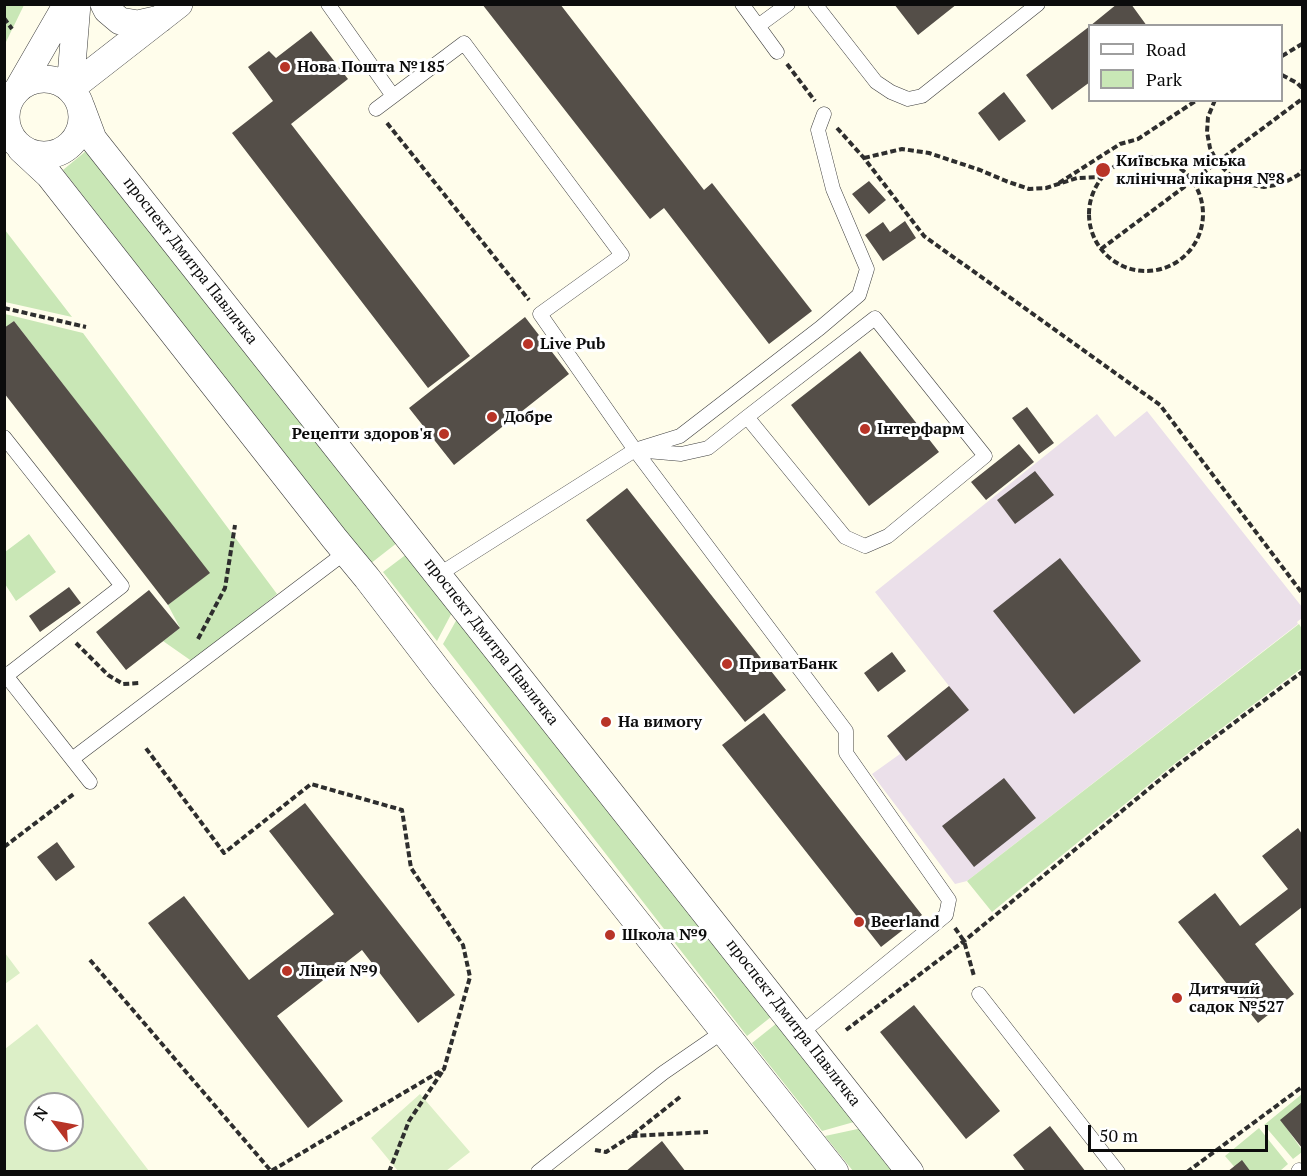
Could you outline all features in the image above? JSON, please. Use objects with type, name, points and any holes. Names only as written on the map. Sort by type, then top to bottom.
[{"type":"street","points":[[13,152],[13,141],[7,131],[5,120],[9,102],[67,4]]},
{"type":"street","points":[[13,152],[41,156],[61,152],[70,146],[81,128],[82,118],[76,98],[77,4]]},
{"type":"street","points":[[104,4],[107,10],[120,21],[138,24],[169,12]]},
{"type":"street","points":[[76,98],[169,12]]},
{"type":"street","points":[[9,102],[27,82],[38,79],[50,79],[61,83],[76,98]]},
{"type":"street","name":"проспект Дмитра Павличка","points":[[76,98],[93,139],[910,1172]]},
{"type":"street","points":[[13,152],[49,175],[834,1172]]},
{"type":"lane","points":[[328,4],[393,96]]},
{"type":"lane","points":[[742,4],[777,52]]},
{"type":"lane","points":[[758,26],[788,4]]},
{"type":"lane","points":[[815,4],[876,82],[908,99],[922,96],[1038,4]]},
{"type":"lane","points":[[376,109],[465,43],[622,255],[540,314],[635,450],[846,731],[846,753],[949,900],[946,915],[801,1033]]},
{"type":"lane","points":[[438,574],[635,450],[680,436],[859,295],[867,269],[833,189],[818,130],[824,114]]},
{"type":"lane","points":[[635,450],[681,454],[708,448],[747,417],[875,318],[985,456],[888,536],[865,546],[845,537],[747,417]]},
{"type":"lane","points":[[4,437],[122,586],[5,674],[90,782]]},
{"type":"lane","points":[[72,759],[346,552]]},
{"type":"lane","points":[[980,994],[1118,1172]]},
{"type":"lane","points":[[538,1172],[663,1073],[724,1031]]},
{"type":"path","points":[[4,18],[12,29]]},
{"type":"path","points":[[1283,55],[1302,44]]},
{"type":"path","points":[[777,52],[824,114],[864,159],[924,236],[1160,405],[1302,593]]},
{"type":"path","points":[[1283,76],[1302,88]]},
{"type":"path","points":[[1101,249],[1302,99]]},
{"type":"path","points":[[1055,185],[1120,144],[1138,139],[1194,102]]},
{"type":"path","points":[[1214,102],[1207,132],[1210,148],[1217,162],[1230,175],[1246,184],[1264,187],[1282,184],[1302,171]]},
{"type":"path","points":[[376,109],[540,314]]},
{"type":"path","points":[[864,159],[902,149],[929,153],[1029,189],[1046,188],[1077,178],[1103,177]]},
{"type":"path","points":[[1151,157],[1167,160],[1181,168],[1193,180],[1201,196],[1204,214],[1201,231],[1193,247],[1180,260],[1165,268],[1147,272],[1130,269],[1114,262],[1101,249],[1092,235],[1089,219],[1090,202],[1095,187],[1103,177],[1119,164],[1134,158],[1151,157]]},
{"type":"path","points":[[4,308],[86,327]]},
{"type":"path","points":[[198,639],[225,588],[235,525]]},
{"type":"path","points":[[64,630],[108,675],[123,684],[176,681]]},
{"type":"path","points":[[846,1030],[964,940],[1179,764],[1302,672]]},
{"type":"path","points":[[145,747],[224,853],[311,784],[402,810],[411,868],[463,945],[470,977],[444,1069],[409,1121],[389,1172]]},
{"type":"path","points":[[4,847],[90,782]]},
{"type":"path","points":[[964,940],[980,994]]},
{"type":"path","points":[[90,960],[271,1172],[444,1069]]},
{"type":"path","points":[[1187,1172],[1302,1087]]},
{"type":"path","points":[[680,1096],[631,1136],[708,1132]]},
{"type":"shaded area","points":[[1147,411],[1302,607],[1302,618],[1297,622],[1298,624],[967,881],[955,884],[872,774],[900,754],[887,736],[949,686],[875,592],[1097,414],[1115,437]]},
{"type":"green space","points":[[4,5],[24,5],[5,44]]},
{"type":"green space","points":[[92,146],[402,539],[370,564],[63,170]]},
{"type":"green space","points":[[5,230],[72,317],[5,302]]},
{"type":"green space","points":[[5,314],[83,333],[277,594],[193,662],[163,641],[180,628],[168,605],[209,573],[14,321],[5,328]]},
{"type":"green space","points":[[29,534],[56,572],[16,601],[5,584],[5,552]]},
{"type":"green space","points":[[416,547],[457,603],[437,641],[383,572]]},
{"type":"green space","points":[[462,610],[776,1013],[747,1036],[443,644]]},
{"type":"green space","points":[[1299,624],[1302,629],[1302,668],[1178,761],[992,912],[967,881]]},
{"type":"green space","points":[[5,953],[20,973],[5,984]]},
{"type":"green space","points":[[782,1019],[861,1120],[822,1131],[752,1043]]},
{"type":"green space","points":[[37,1024],[149,1171],[5,1171],[5,1049]]},
{"type":"green space","points":[[420,1094],[470,1152],[446,1171],[398,1171],[371,1138]]},
{"type":"green space","points":[[1302,1094],[1302,1103],[1281,1120],[1302,1150],[1293,1159],[1264,1125]]},
{"type":"green space","points":[[867,1127],[901,1171],[853,1171],[825,1136]]},
{"type":"green space","points":[[1259,1128],[1288,1164],[1280,1171],[1238,1171],[1225,1156]]},
{"type":"building","points":[[482,4],[560,4],[704,190],[712,183],[812,311],[769,344],[664,208],[650,219]]},
{"type":"building","points":[[894,4],[957,4],[918,35]]},
{"type":"building","points":[[1117,4],[1131,4],[1146,24],[1092,24]]},
{"type":"building","points":[[1088,28],[1088,83],[1052,110],[1026,75]]},
{"type":"building","points":[[311,31],[348,79],[291,124],[470,356],[428,388],[232,133],[273,101],[248,67],[269,51],[276,58]]},
{"type":"building","points":[[1004,92],[1026,121],[999,141],[978,113]]},
{"type":"building","points":[[869,181],[886,200],[869,214],[852,194]]},
{"type":"building","points":[[905,221],[916,238],[883,261],[865,235],[883,222],[890,232]]},
{"type":"building","points":[[525,317],[569,374],[454,465],[409,408]]},
{"type":"building","points":[[14,321],[210,573],[168,605],[4,393],[4,328]]},
{"type":"building","name":"Інтерфарм","points":[[860,351],[939,452],[869,506],[791,405]]},
{"type":"building","points":[[1027,407],[1054,443],[1039,454],[1012,418]]},
{"type":"building","points":[[1019,444],[1034,462],[986,500],[971,482]]},
{"type":"building","points":[[1035,471],[1054,495],[1015,524],[997,500]]},
{"type":"building","points":[[627,488],[786,690],[745,722],[586,520]]},
{"type":"building","points":[[1060,558],[1141,661],[1074,714],[993,611]]},
{"type":"building","points":[[69,587],[81,603],[40,632],[29,616]]},
{"type":"building","points":[[149,590],[180,628],[126,670],[96,632]]},
{"type":"building","points":[[892,652],[906,671],[878,692],[864,673]]},
{"type":"building","points":[[949,686],[969,710],[906,761],[887,736]]},
{"type":"building","points":[[764,713],[922,915],[881,947],[722,745]]},
{"type":"building","points":[[1004,778],[1036,818],[974,867],[942,826]]},
{"type":"building","points":[[305,803],[455,995],[418,1023],[362,950],[277,1016],[343,1101],[308,1128],[148,923],[184,896],[249,980],[334,914],[269,831]]},
{"type":"building","points":[[1298,828],[1302,834],[1302,907],[1255,944],[1294,994],[1258,1023],[1178,922],[1215,893],[1240,926],[1288,889],[1262,856]]},
{"type":"building","points":[[57,842],[75,867],[56,881],[37,857]]},
{"type":"building","points":[[914,1005],[1000,1111],[966,1139],[880,1032]]},
{"type":"building","points":[[1302,1102],[1302,1148],[1280,1120]]},
{"type":"building","points":[[1050,1126],[1086,1172],[1026,1172],[1013,1155]]},
{"type":"building","points":[[662,1141],[686,1172],[625,1172]]},
{"type":"building","points":[[1242,1160],[1251,1172],[1227,1172]]},
{"type":"place","name":"Нова Пошта №185","points":[[285,67]]},
{"type":"place","name":"Київська міська клінічна лікарня №8","points":[[1103,170]]},
{"type":"place","name":"Live Pub","points":[[528,344]]},
{"type":"place","name":"Добре","points":[[492,417]]},
{"type":"place","name":"Інтерфарм","points":[[865,429]]},
{"type":"place","name":"Рецепти здоров'я","points":[[444,434]]},
{"type":"place","name":"ПриватБанк","points":[[727,664]]},
{"type":"place","name":"На вимогу","points":[[606,722]]},
{"type":"place","name":"Beerland","points":[[859,922]]},
{"type":"place","name":"Школа №9","points":[[610,935]]},
{"type":"place","name":"Ліцей №9","points":[[287,971]]},
{"type":"place","name":"Дитячий садок №527","points":[[1177,998]]}]
